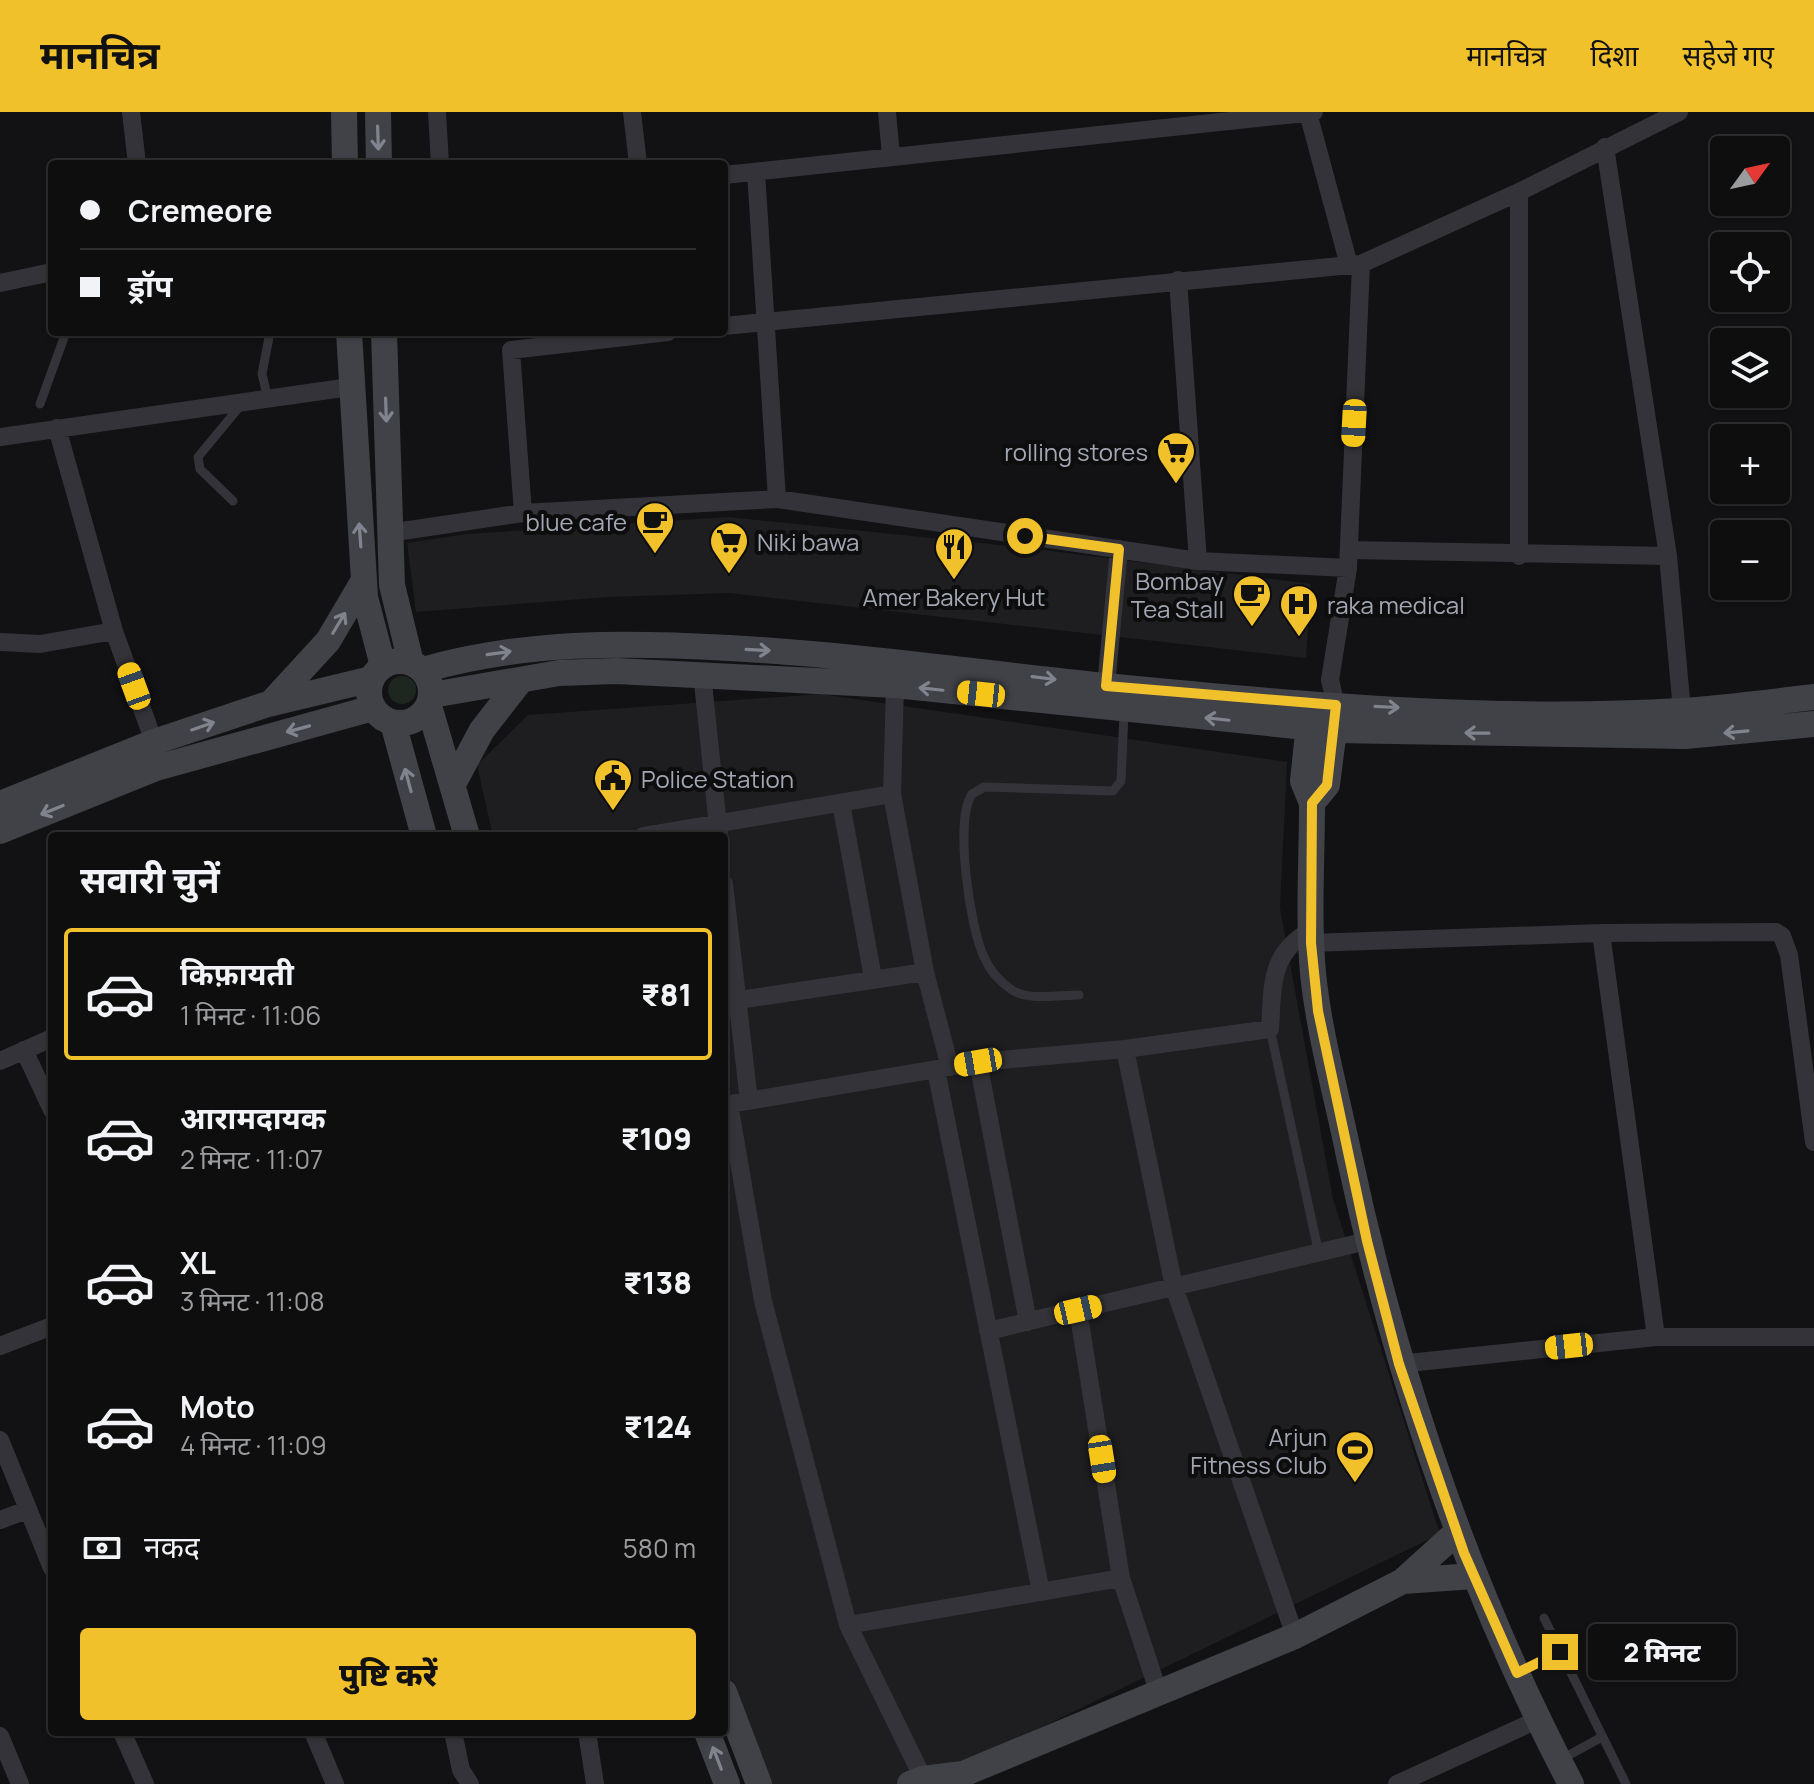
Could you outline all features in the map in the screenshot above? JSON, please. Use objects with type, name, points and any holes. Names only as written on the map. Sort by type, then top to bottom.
[{"type":"main road","points":[[344,112],[345,160]]},
{"type":"main road","points":[[378,112],[379,160]]},
{"type":"main road","points":[[349,336],[364,580],[383,716],[423,832]]},
{"type":"main road","points":[[384,336],[392,585],[417,666],[430,682],[430,701],[466,832]]},
{"type":"main road","points":[[271,703],[328,641],[364,580]]},
{"type":"main road","points":[[0,804],[154,742],[271,703],[377,673],[397,661],[417,666],[575,644],[642,643],[837,654],[1324,709]]},
{"type":"main road","points":[[0,831],[156,768],[383,716],[407,723],[420,717],[430,701],[559,673],[702,673],[895,685],[1124,709],[1324,709],[1683,724],[1814,724]]},
{"type":"main road","points":[[453,784],[482,730],[521,680]]},
{"type":"main road","points":[[1683,724],[1814,697]]},
{"type":"main road","points":[[1324,709],[1327,785],[1312,803],[1311,937],[1318,1011],[1367,1241],[1399,1364],[1457,1532],[1537,1720],[1564,1772]]},
{"type":"main road","points":[[920,1782],[957,1779],[1158,1691],[1295,1636],[1403,1581],[1457,1532]]},
{"type":"main road","points":[[1403,1581],[1474,1576]]},
{"type":"main road","points":[[728,1703],[759,1784]]},
{"type":"main road","points":[[709,1736],[727,1784]]},
{"type":"street","points":[[131,112],[137,160]]},
{"type":"street","points":[[437,112],[440,160]]},
{"type":"street","points":[[632,112],[638,160]]},
{"type":"street","points":[[887,112],[891,156]]},
{"type":"street","points":[[728,175],[1264,114],[1311,112],[1355,265],[1348,559],[1324,709]]},
{"type":"street","points":[[728,326],[1355,265],[1519,192],[1679,112]]},
{"type":"street","points":[[1605,147],[1668,556],[1683,724]]},
{"type":"street","points":[[756,172],[777,499]]},
{"type":"street","points":[[1519,192],[1519,556]]},
{"type":"street","points":[[0,283],[48,273]]},
{"type":"street","points":[[1178,280],[1198,561]]},
{"type":"street","points":[[523,513],[511,350],[633,336]]},
{"type":"street","points":[[0,437],[350,387]]},
{"type":"street","points":[[57,428],[114,631],[154,742]]},
{"type":"street","points":[[389,533],[523,513],[777,499],[1198,561],[1668,556]]},
{"type":"street","points":[[1106,686],[1119,549]]},
{"type":"street","points":[[0,642],[40,644],[114,631]]},
{"type":"street","points":[[702,673],[719,828]]},
{"type":"street","points":[[895,685],[892,794],[988,1331],[1041,1592]]},
{"type":"street","points":[[681,832],[719,828],[892,794]]},
{"type":"street","points":[[841,803],[873,978]]},
{"type":"street","points":[[728,1104],[978,1062],[1125,1049],[1270,1029],[1273,979],[1282,954],[1292,941],[1311,937],[1763,931],[1782,936],[1789,955],[1814,1142]]},
{"type":"street","points":[[1601,933],[1656,1337]]},
{"type":"street","points":[[728,948],[739,1000],[749,1101]]},
{"type":"street","points":[[739,1000],[925,972]]},
{"type":"street","points":[[0,1061],[48,1040]]},
{"type":"street","points":[[1125,1049],[1174,1287],[1295,1636]]},
{"type":"street","points":[[24,1050],[48,1101]]},
{"type":"street","points":[[978,1062],[1028,1322]]},
{"type":"street","points":[[728,1115],[763,1301],[848,1625],[920,1782]]},
{"type":"street","points":[[988,1331],[1367,1241]]},
{"type":"street","points":[[1078,1310],[1121,1578],[1158,1691]]},
{"type":"street","points":[[0,1346],[48,1328]]},
{"type":"street","points":[[1399,1364],[1656,1337],[1814,1337]]},
{"type":"street","points":[[0,1440],[48,1559]]},
{"type":"street","points":[[0,1520],[27,1510]]},
{"type":"street","points":[[848,1625],[1121,1578]]},
{"type":"street","points":[[1397,1784],[1537,1720]]},
{"type":"street","points":[[0,1736],[20,1784]]},
{"type":"street","points":[[124,1736],[145,1784]]},
{"type":"street","points":[[315,1736],[335,1784]]},
{"type":"street","points":[[454,1736],[461,1770],[470,1784]]},
{"type":"street","points":[[588,1736],[595,1784]]},
{"type":"lane","points":[[40,404],[65,336]]},
{"type":"lane","points":[[268,399],[262,374],[269,336]]},
{"type":"lane","points":[[233,501],[200,469],[198,457],[243,402]]},
{"type":"lane","points":[[1079,995],[1026,995],[1014,991],[994,974],[975,931],[963,819],[966,803],[972,794],[984,787],[1113,791],[1121,781],[1124,709]]},
{"type":"lane","points":[[1270,1029],[1319,1254]]},
{"type":"lane","points":[[1544,1618],[1626,1784]]},
{"type":"lane","points":[[1517,1673],[1560,1652]]},
{"type":"lane","points":[[1564,1772],[1602,1737]]},
{"type":"shaded area","points":[[728,517],[1028,548],[1311,584],[1306,658],[729,593],[608,597],[416,612],[407,543],[466,534]]},
{"type":"shaded area","points":[[402,676],[412,680],[416,690],[412,700],[402,704],[392,700],[388,690],[392,680]]},
{"type":"shaded area","points":[[821,694],[1287,762],[1280,908],[1333,1199],[1440,1534],[924,1784],[766,1784],[728,1693],[728,832],[492,832],[477,765],[528,715]]},
{"type":"place","name":"rolling stores","points":[[1176,485]]},
{"type":"place","name":"blue cafe","points":[[655,555]]},
{"type":"place","name":"Niki bawa","points":[[729,575]]},
{"type":"place","name":"Amer Bakery Hut","points":[[954,581]]},
{"type":"place","name":"Bombay Tea Stall","points":[[1252,628]]},
{"type":"place","name":"raka medical","points":[[1299,638]]},
{"type":"place","name":"Police Station","points":[[613,812]]},
{"type":"place","name":"Arjun Fitness Club","points":[[1355,1484]]},
{"type":"route","points":[[1025,536],[1119,549],[1106,686],[1336,705],[1327,785],[1312,803],[1311,943],[1318,1011],[1367,1241],[1399,1364],[1464,1553],[1517,1673],[1560,1652]]}]
